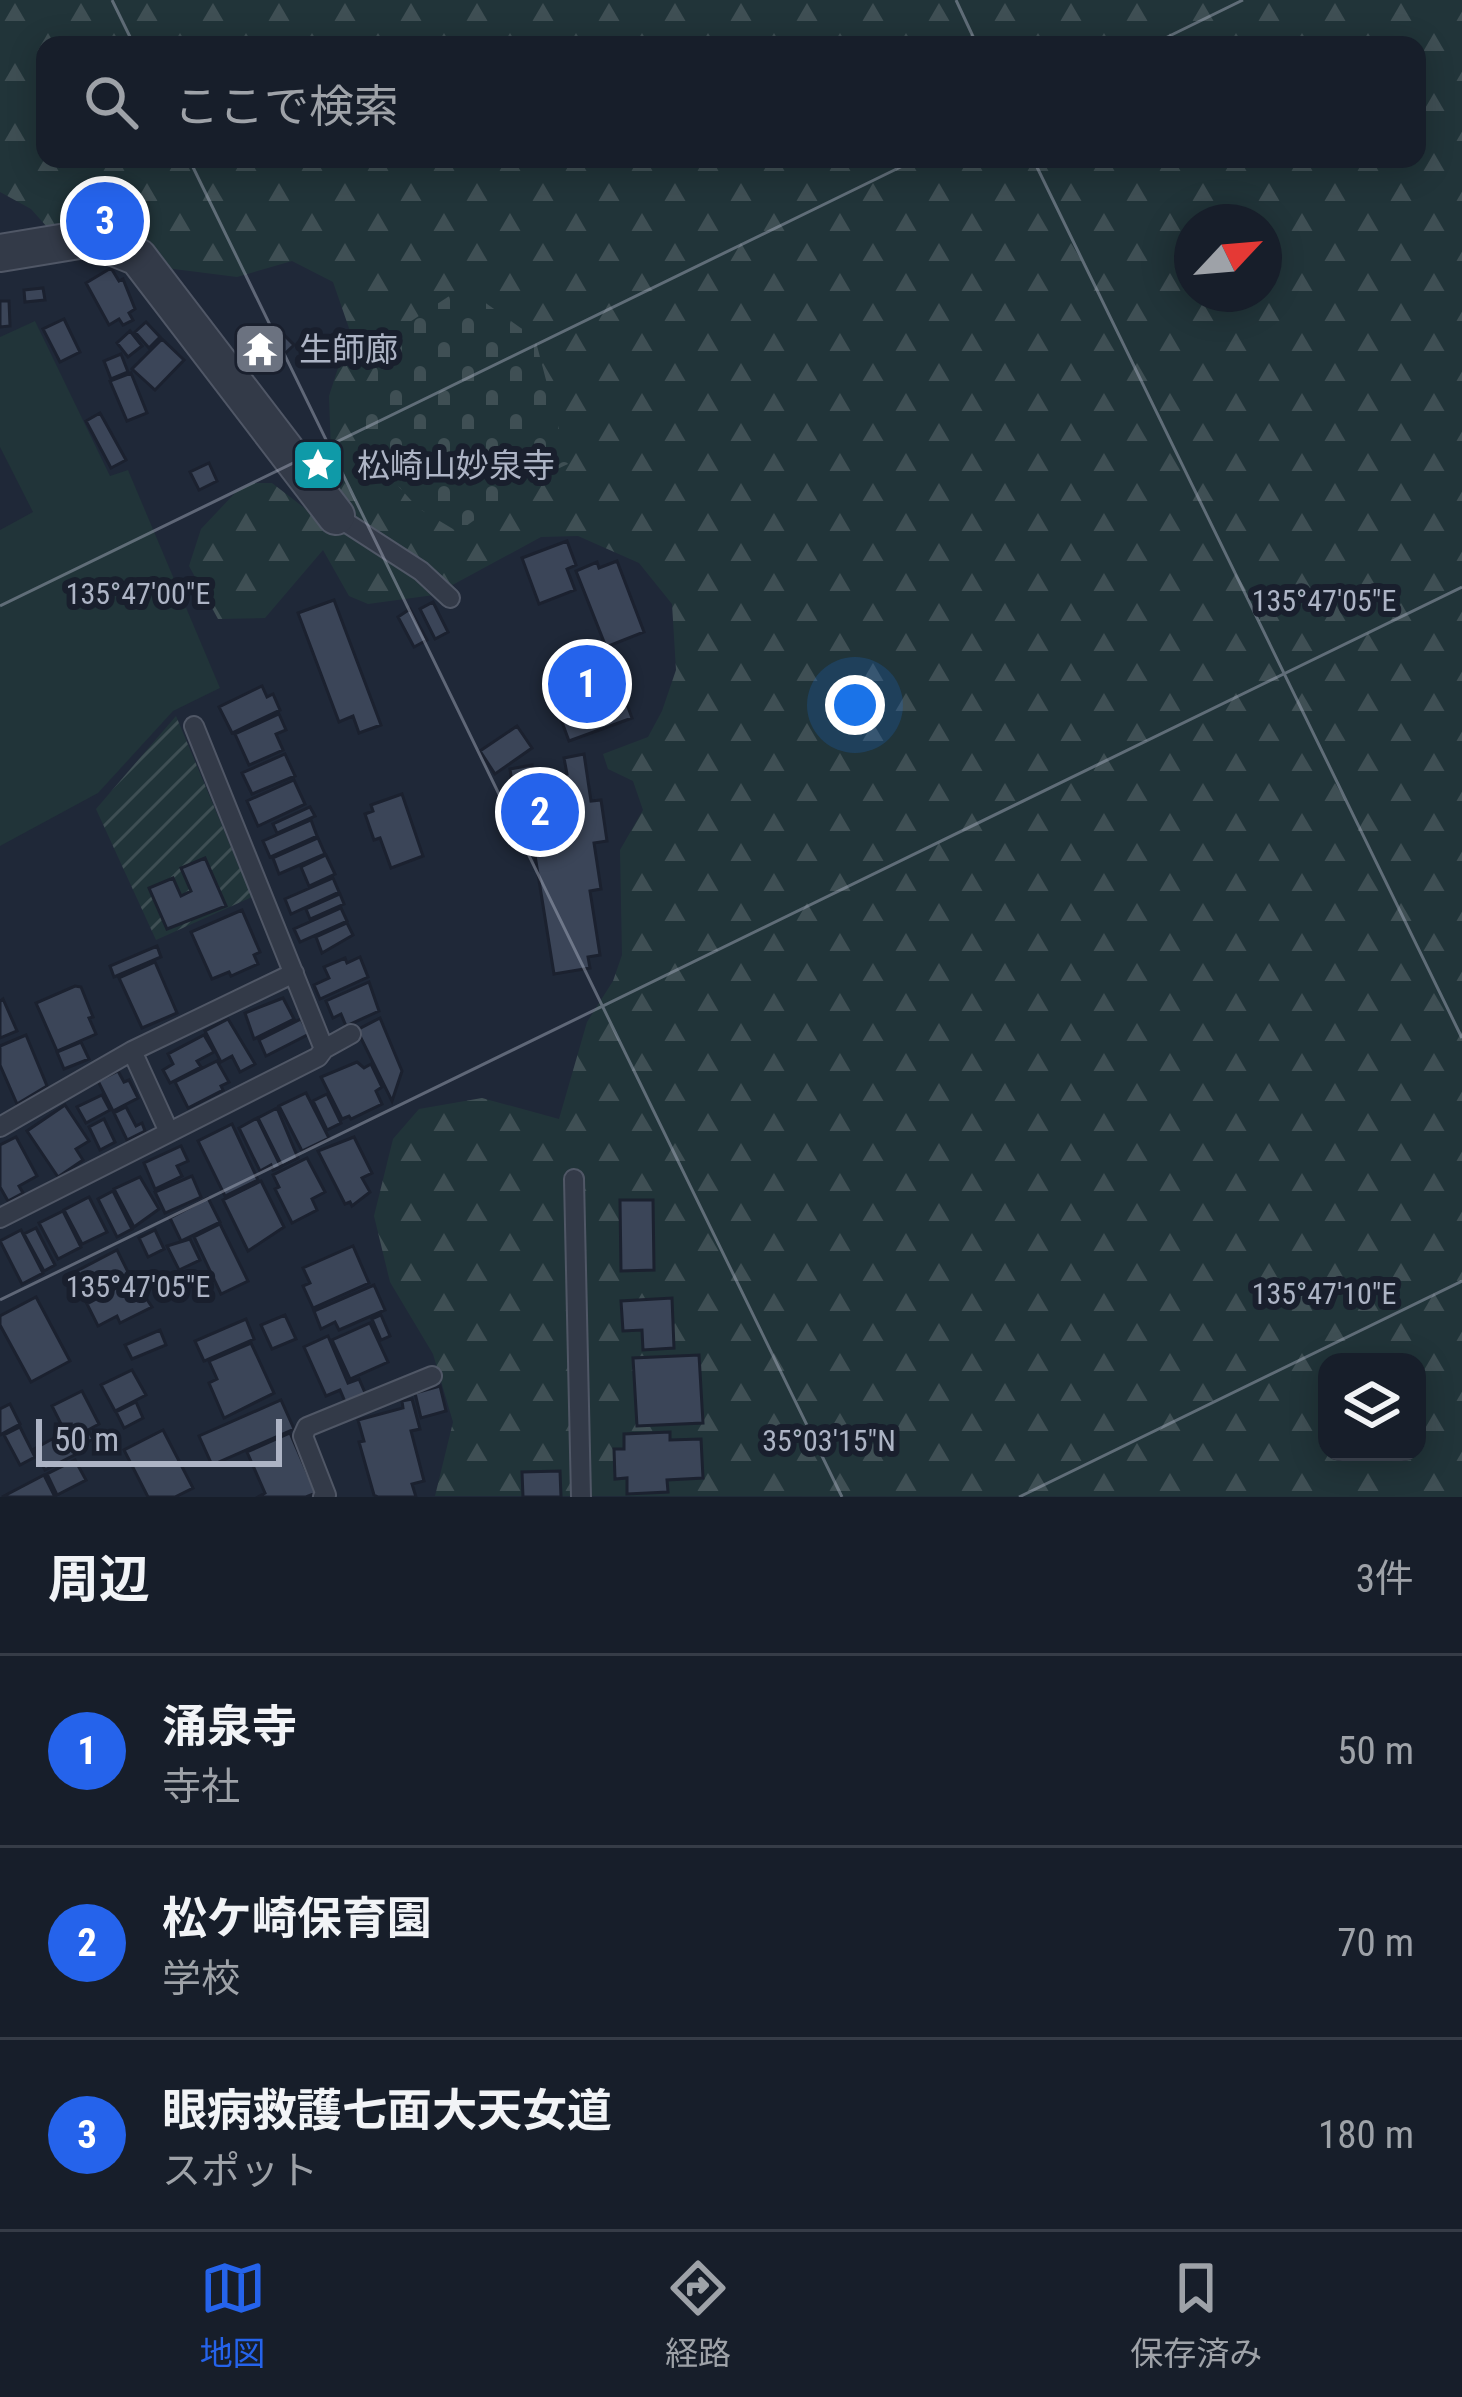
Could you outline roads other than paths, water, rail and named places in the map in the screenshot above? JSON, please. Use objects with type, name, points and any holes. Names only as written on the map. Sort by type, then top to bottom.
[{"type":"street","points":[[0,253],[91,238],[138,257],[336,516]]},
{"type":"lane","points":[[336,516],[421,571],[450,598]]},
{"type":"lane","points":[[194,726],[323,1049]]},
{"type":"lane","points":[[208,760],[227,746]]},
{"type":"lane","points":[[0,1127],[132,1051],[294,973]]},
{"type":"lane","points":[[0,1219],[318,1057],[323,1049],[351,1034]]},
{"type":"lane","points":[[132,1051],[169,1132]]},
{"type":"lane","points":[[574,1179],[581,1497]]},
{"type":"lane","points":[[323,1497],[303,1436],[307,1426],[432,1376]]},
{"type":"place","name":"眼病救護七面大天女道","points":[[105,221]]},
{"type":"place","name":"生師廊","points":[[260,349]]},
{"type":"place","name":"松崎山妙泉寺","points":[[318,465]]},
{"type":"place","name":"涌泉寺","points":[[587,684]]},
{"type":"place","name":"松ケ崎保育園","points":[[540,812]]}]
